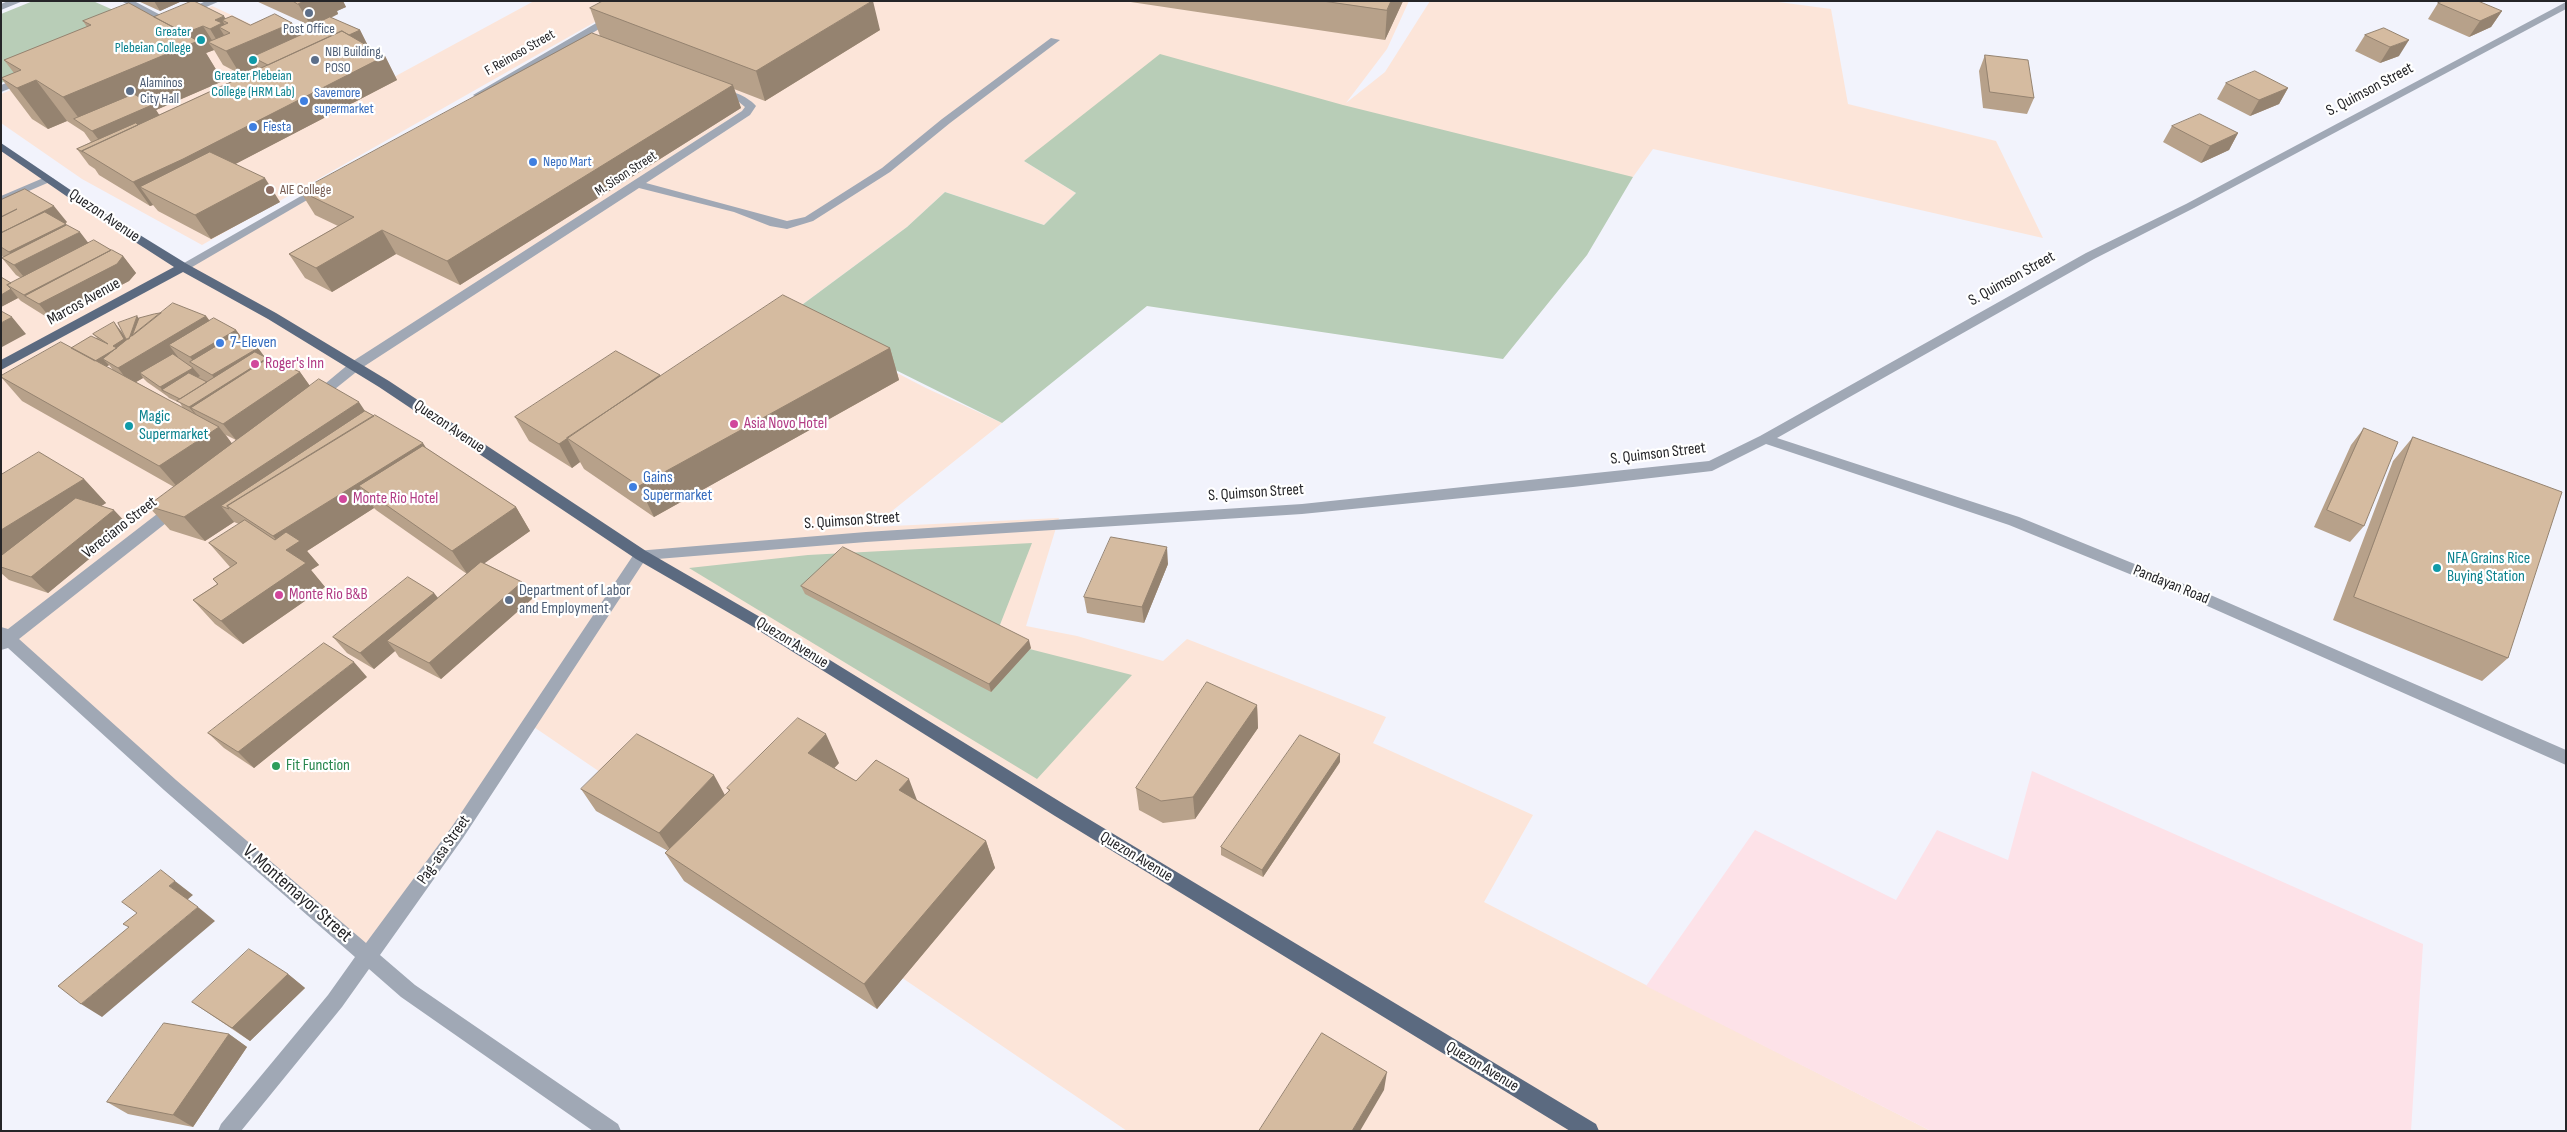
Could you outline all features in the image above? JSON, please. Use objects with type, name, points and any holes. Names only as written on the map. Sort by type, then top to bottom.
[{"type":"main road","name":"Quezon Avenue","points":[[1,146],[182,268],[272,316],[355,366],[641,554],[755,620],[1103,837],[1589,1131]]},
{"type":"main road","name":"Marcos Avenue","points":[[1,366],[182,268]]},
{"type":"street","points":[[1,7],[18,1]]},
{"type":"street","points":[[126,1],[162,23],[215,1]]},
{"type":"street","name":"F. Reinoso Street","points":[[472,99],[641,1]]},
{"type":"street","name":"S. Quimson Street","points":[[641,554],[1302,508],[1573,482],[1712,466],[1765,439],[2090,256],[2190,206],[2566,5]]},
{"type":"street","points":[[575,38],[612,52]]},
{"type":"street","points":[[638,184],[738,210],[770,222],[787,225],[809,219],[886,170],[946,121],[1055,40]]},
{"type":"street","points":[[1,89],[38,74]]},
{"type":"street","name":"M. Sison Street","points":[[355,366],[638,184],[746,113],[751,106],[742,100],[706,87]]},
{"type":"street","points":[[1,200],[48,179]]},
{"type":"street","points":[[182,268],[334,180]]},
{"type":"street","points":[[301,408],[355,366]]},
{"type":"street","name":"Pandayan Road","points":[[1765,439],[2014,521],[2201,597],[2566,758]]},
{"type":"street","name":"Vereciano Street","points":[[4,638],[186,499]]},
{"type":"street","name":"Pag-asa Street","points":[[228,1131],[335,1000],[457,833],[641,554]]},
{"type":"street","name":"V. Montemayor Street","points":[[4,638],[170,785],[408,990],[612,1131]]},
{"type":"shaded area","points":[[534,1],[632,1],[202,245],[82,179],[1,123],[1,94],[212,6],[381,84]]},
{"type":"shaded area","points":[[641,1],[1409,1],[1387,49],[1346,103],[1385,72],[1430,1],[1771,1],[1831,9],[1848,104],[1996,141],[2043,238],[1653,149],[1633,177],[1024,161],[1076,193],[1044,225],[945,192],[907,227],[787,316],[926,388],[1002,423],[872,527],[1059,518],[1026,626],[1077,636],[1163,661],[1187,639],[1386,717],[1373,743],[1533,815],[1484,902],[1931,1131],[1127,1131],[528,723],[368,955],[1,632],[1,146],[183,267]]},
{"type":"shaded area","points":[[2032,771],[2423,944],[2411,1131],[1931,1131],[1646,986],[1755,830],[1896,900],[1937,830],[2008,860]]},
{"type":"green space","points":[[33,1],[93,1],[147,25],[1,83],[1,14]]},
{"type":"green space","points":[[1160,54],[1343,105],[1633,177],[1587,255],[1503,359],[1147,306],[1002,423],[787,316],[907,227],[945,192],[1044,225],[1076,193],[1024,161]]},
{"type":"green space","points":[[1032,543],[994,640],[1132,675],[1037,779],[689,568],[808,555]]},
{"type":"building","points":[[192,1],[224,16],[215,20],[222,23],[210,29],[203,26],[185,33],[154,17]]},
{"type":"building","points":[[293,1],[304,1],[298,4]]},
{"type":"building","points":[[603,1],[872,1],[756,71],[590,8]]},
{"type":"building","points":[[1323,1],[1391,1],[1387,10]]},
{"type":"building","points":[[2443,1],[2478,1],[2502,11],[2480,21],[2438,3]]},
{"type":"building","points":[[129,3],[198,41],[63,97],[36,80],[17,88],[1,78],[21,70],[4,60],[91,25],[83,21]]},
{"type":"building","points":[[275,14],[292,23],[226,51],[208,42],[230,33],[219,27],[228,23],[222,20],[232,16],[250,25]]},
{"type":"building","points":[[330,17],[360,30],[349,35],[342,31],[268,65],[252,57],[318,27],[313,25]]},
{"type":"building","points":[[2384,28],[2409,40],[2390,47],[2365,35]]},
{"type":"building","points":[[342,31],[385,56],[183,159],[133,182],[82,151]]},
{"type":"building","name":"Nepo Mart","points":[[592,33],[733,85],[447,261],[382,230],[316,268],[289,254],[354,217],[300,191]]},
{"type":"building","points":[[1985,55],[2028,60],[2034,98],[1990,92]]},
{"type":"building","points":[[2255,71],[2288,88],[2259,100],[2226,83]]},
{"type":"building","points":[[134,94],[152,105],[92,131],[74,119]]},
{"type":"building","points":[[2200,114],[2238,133],[2210,146],[2172,126]]},
{"type":"building","points":[[136,123],[138,125],[83,152],[77,149]]},
{"type":"building","points":[[210,152],[265,178],[195,215],[140,187]]},
{"type":"building","points":[[25,189],[54,206],[1,233],[1,200]]},
{"type":"building","points":[[45,212],[66,224],[9,252],[1,247],[1,233]]},
{"type":"building","points":[[67,225],[80,232],[14,265],[2,258]]},
{"type":"building","points":[[94,240],[111,250],[24,295],[7,285]]},
{"type":"building","points":[[112,250],[123,256],[117,264],[39,304],[25,296]]},
{"type":"building","points":[[1,277],[11,283],[7,285],[11,289],[1,295]]},
{"type":"building","points":[[783,295],[890,348],[639,486],[567,438]]},
{"type":"building","points":[[173,303],[206,316],[118,368],[103,359]]},
{"type":"building","points":[[1,311],[12,317],[1,323]]},
{"type":"building","points":[[161,313],[132,336],[139,318]]},
{"type":"building","points":[[137,316],[129,339],[126,339],[118,323]]},
{"type":"building","points":[[214,318],[236,330],[190,357],[169,345]]},
{"type":"building","points":[[114,322],[124,339],[113,346],[117,348],[95,361],[71,348],[91,336],[108,344],[93,334]]},
{"type":"building","points":[[235,335],[258,348],[212,375],[190,362]]},
{"type":"building","name":"Magic Supermarket","points":[[61,342],[219,427],[159,466],[1,377]]},
{"type":"building","points":[[616,351],[660,375],[559,444],[515,417]]},
{"type":"building","points":[[255,352],[267,358],[189,407],[177,401]]},
{"type":"building","points":[[173,354],[193,368],[160,387],[140,373]]},
{"type":"building","points":[[269,358],[300,372],[223,424],[191,408]]},
{"type":"building","points":[[189,373],[207,382],[180,399],[162,390]]},
{"type":"building","points":[[319,379],[359,402],[184,517],[148,506]]},
{"type":"building","points":[[365,411],[374,416],[227,506],[229,509],[221,506]]},
{"type":"building","points":[[375,415],[423,443],[273,536],[227,506]]},
{"type":"building","points":[[2364,428],[2398,442],[2364,526],[2327,510]]},
{"type":"building","name":"NFA Grains Rice Buying Station","points":[[2413,437],[2562,492],[2508,658],[2354,597]]},
{"type":"building","points":[[423,446],[516,507],[452,551],[359,486]]},
{"type":"building","points":[[39,452],[84,479],[1,530],[1,475]]},
{"type":"building","points":[[76,498],[114,510],[31,577],[1,567],[1,556]]},
{"type":"building","points":[[245,520],[275,540],[286,532],[300,541],[286,550],[306,563],[221,621],[193,600],[218,584],[213,579],[237,563],[209,543]]},
{"type":"building","points":[[1111,537],[1167,547],[1142,607],[1084,597]]},
{"type":"building","points":[[843,547],[1029,640],[989,684],[801,586]]},
{"type":"building","points":[[481,562],[522,582],[429,663],[387,641]]},
{"type":"building","points":[[408,577],[434,593],[360,653],[333,637]]},
{"type":"building","points":[[324,643],[354,662],[238,752],[208,733]]},
{"type":"building","points":[[1207,682],[1257,705],[1193,797],[1161,801],[1136,788]]},
{"type":"building","points":[[798,718],[826,734],[808,753],[856,781],[876,760],[909,779],[899,790],[986,841],[864,984],[665,853],[730,790],[727,788]]},
{"type":"building","points":[[637,734],[714,775],[659,833],[581,789]]},
{"type":"building","points":[[1300,735],[1340,754],[1262,870],[1221,847]]},
{"type":"building","points":[[161,870],[175,881],[169,886],[198,907],[81,1004],[58,986],[129,927],[123,924],[137,913],[122,902]]},
{"type":"building","points":[[249,949],[288,974],[232,1028],[192,1002]]},
{"type":"building","points":[[164,1023],[229,1034],[173,1115],[107,1102]]},
{"type":"building","points":[[1322,1033],[1387,1072],[1352,1131],[1259,1131]]},
{"type":"place","name":"Post Office","points":[[309,13]]},
{"type":"place","name":"Greater Plebeian College","points":[[201,40]]},
{"type":"place","name":"Greater Plebeian College (HRM Lab)","points":[[253,60]]},
{"type":"place","name":"NBI Building, POSO","points":[[315,60]]},
{"type":"place","name":"Alaminos City Hall","points":[[130,91]]},
{"type":"place","name":"Savemore supermarket","points":[[304,101]]},
{"type":"place","name":"Fiesta","points":[[253,127]]},
{"type":"place","name":"Nepo Mart","points":[[533,162]]},
{"type":"place","name":"AIE College","points":[[270,190]]},
{"type":"place","name":"7-Eleven","points":[[220,343]]},
{"type":"place","name":"Roger's Inn","points":[[255,364]]},
{"type":"place","name":"Asia Novo Hotel","points":[[734,424]]},
{"type":"place","name":"Magic Supermarket","points":[[129,426]]},
{"type":"place","name":"Gains Supermarket","points":[[633,487]]},
{"type":"place","name":"Monte Rio Hotel","points":[[343,499]]},
{"type":"place","name":"NFA Grains Rice Buying Station","points":[[2437,568]]},
{"type":"place","name":"Monte Rio B&B","points":[[279,595]]},
{"type":"place","name":"Department of Labor and Employment","points":[[509,600]]},
{"type":"place","name":"Fit Function","points":[[276,766]]}]
